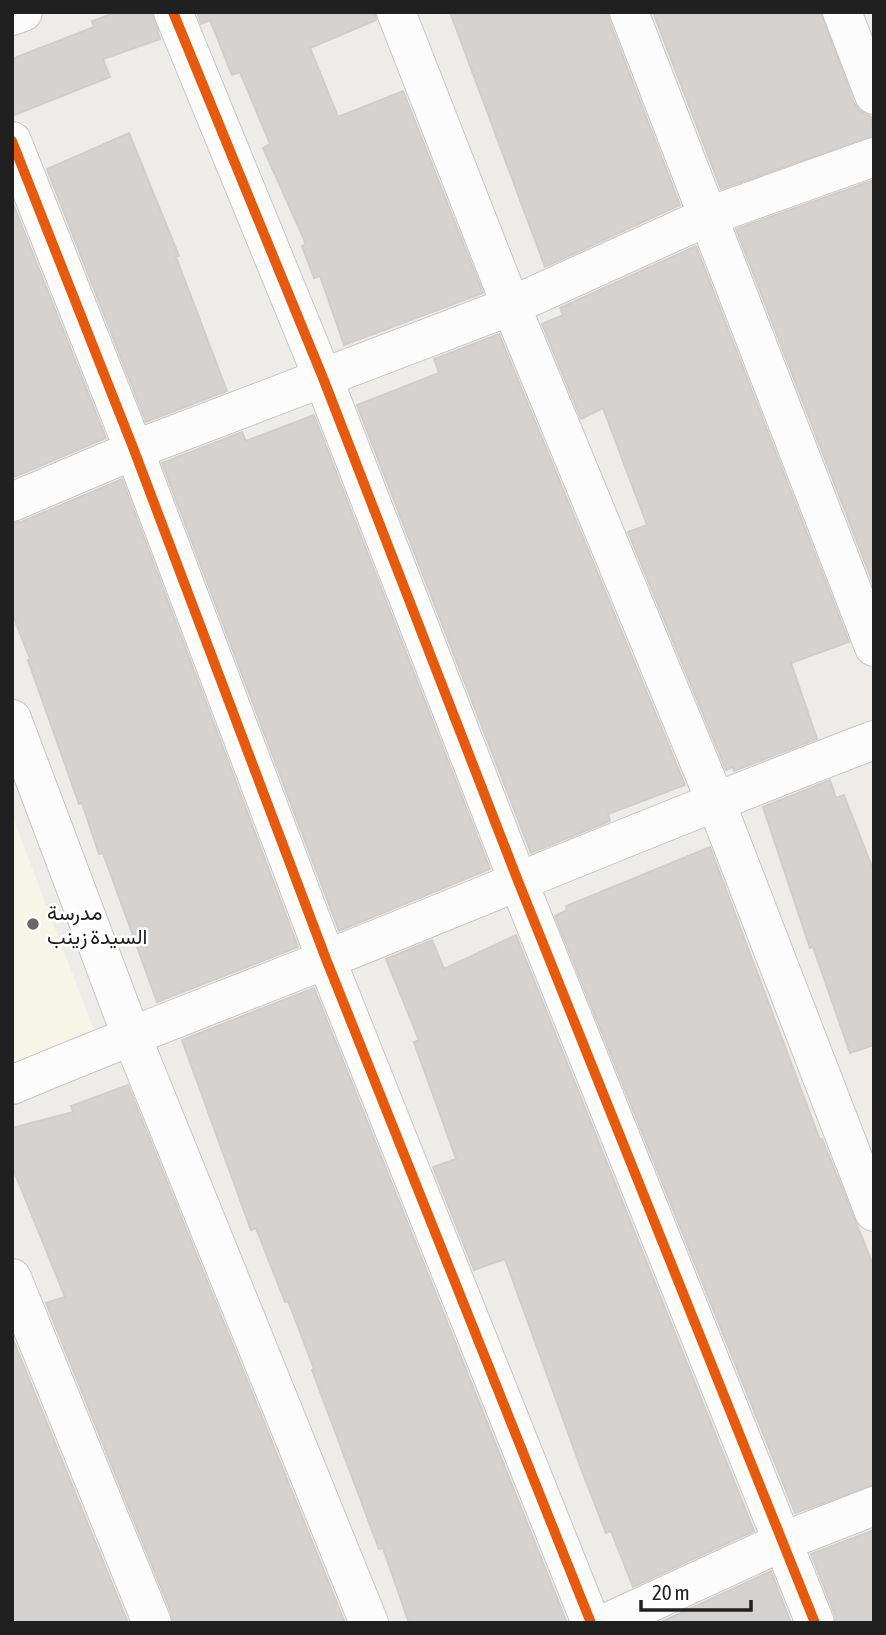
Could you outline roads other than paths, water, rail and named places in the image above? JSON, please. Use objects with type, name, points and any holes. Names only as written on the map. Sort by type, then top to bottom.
[{"type":"street","points":[[12,16],[23,12]]},
{"type":"street","points":[[173,12],[323,378],[518,881],[815,1623]]},
{"type":"street","points":[[396,12],[510,306],[715,800],[874,1212]]},
{"type":"street","points":[[629,12],[874,647]]},
{"type":"street","points":[[842,12],[874,95]]},
{"type":"street","points":[[12,141],[134,450],[327,959],[591,1623]]},
{"type":"street","points":[[12,502],[134,450],[510,306],[709,216],[874,157]]},
{"type":"street","points":[[12,719],[131,1035],[369,1623]]},
{"type":"street","points":[[12,1086],[131,1035],[327,959],[715,800],[874,740]]},
{"type":"street","points":[[12,1278],[152,1623]]},
{"type":"street","points":[[606,1623],[784,1542],[874,1506]]},
{"type":"place","name":"مدرسة السيدة زينب","points":[[33,924]]}]
